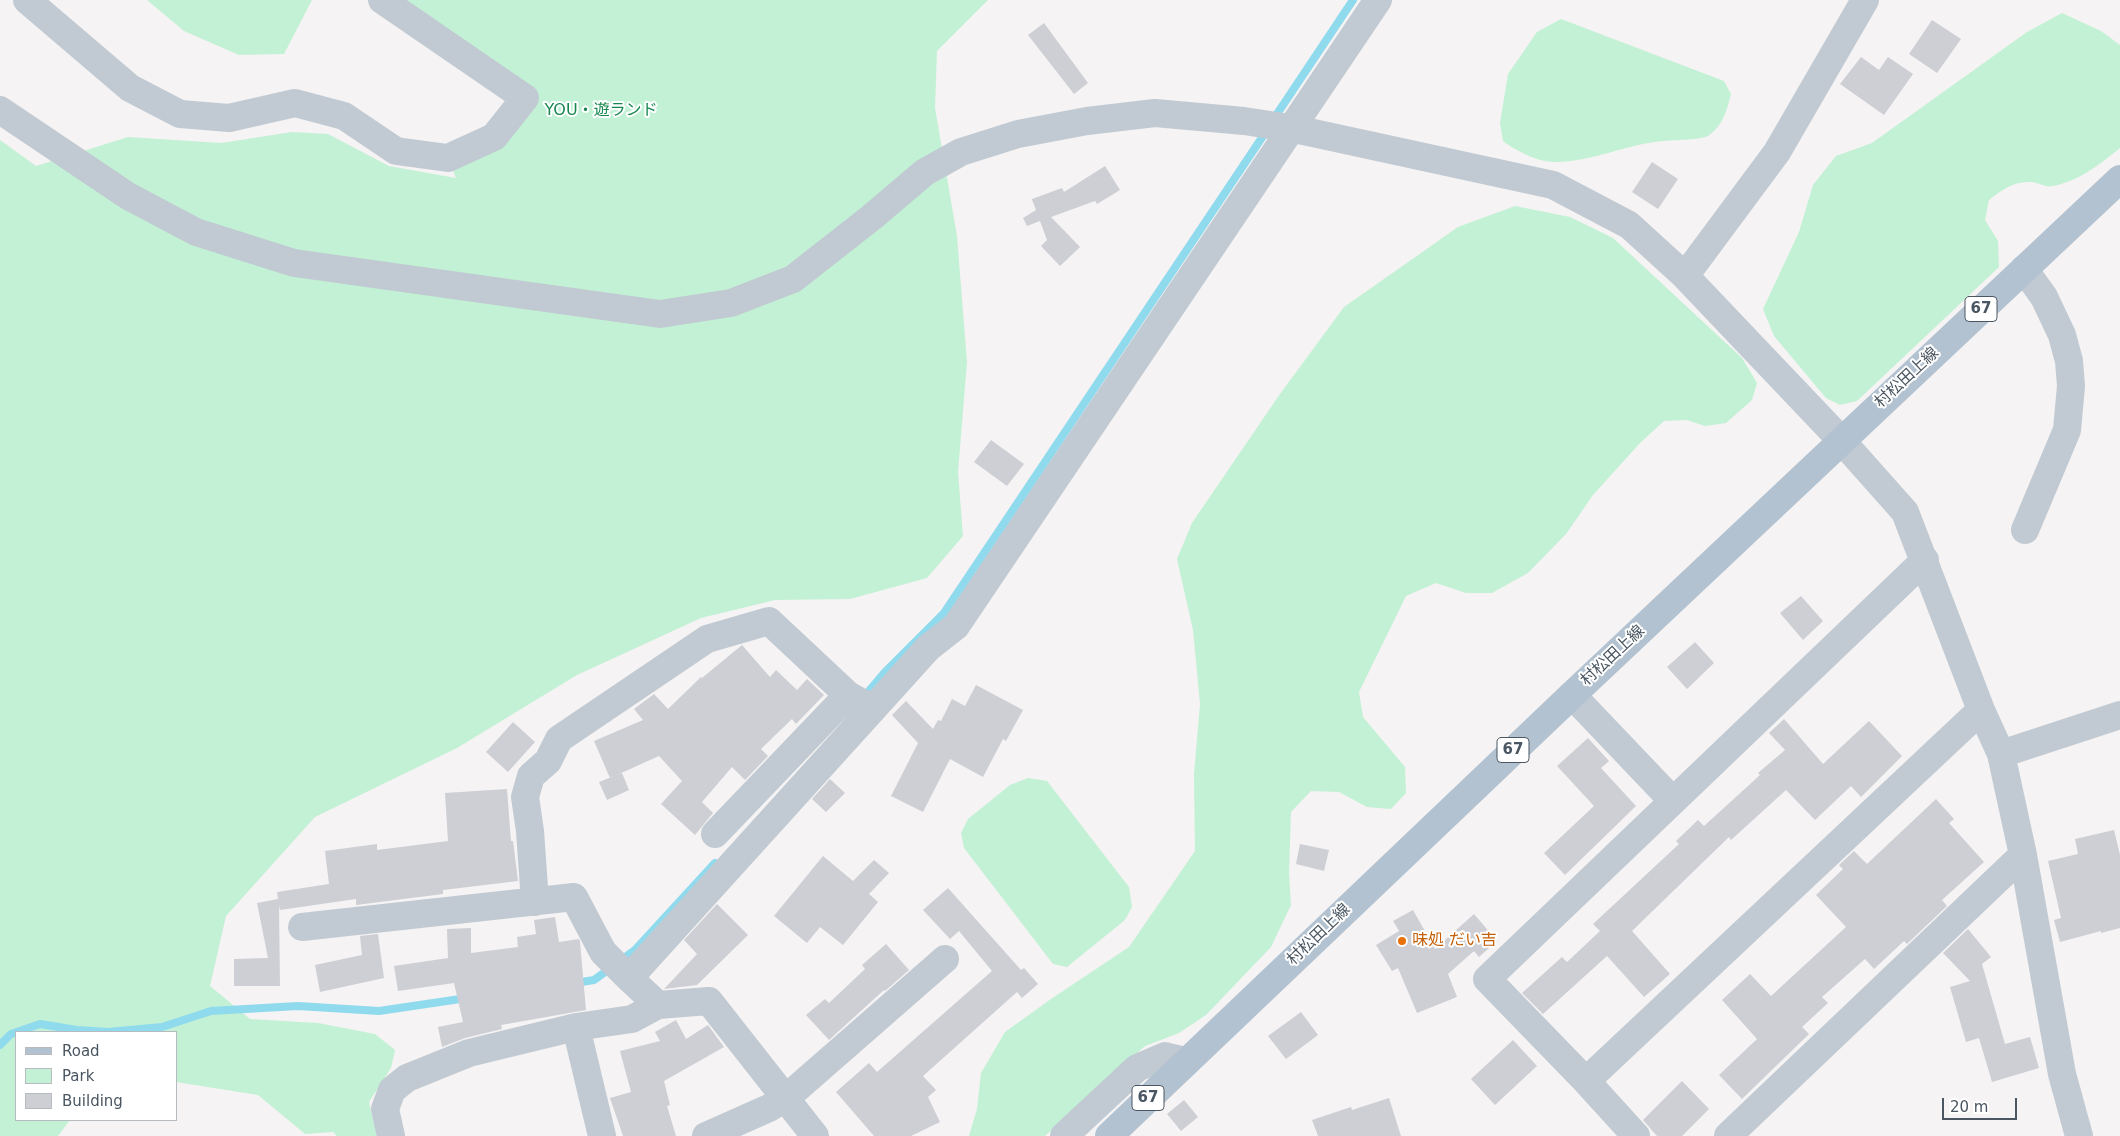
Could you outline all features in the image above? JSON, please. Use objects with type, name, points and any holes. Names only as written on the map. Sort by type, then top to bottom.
[{"type":"main road","name":"村松田上線","points":[[1109,1136],[1841,440],[2120,178]]},
{"type":"street","points":[[27,0],[130,88],[180,114],[229,118],[295,103],[344,116],[396,151],[448,158],[494,137],[525,98],[382,0]]},
{"type":"street","points":[[629,978],[928,648],[956,626],[1378,0]]},
{"type":"street","points":[[1685,276],[1777,152],[1855,4]]},
{"type":"street","points":[[0,110],[128,196],[196,232],[294,264],[660,314],[731,303],[793,279],[872,217],[925,172],[960,152],[1018,134],[1087,121],[1155,113],[1244,121],[1290,128],[1553,185],[1629,225],[1685,276],[1841,440],[1905,512],[1981,710],[2001,754],[2023,855],[2062,1074],[2079,1136]]},
{"type":"street","points":[[2024,269],[2044,297],[2062,335],[2069,361],[2071,386],[2067,430],[2025,530]]},
{"type":"street","points":[[1636,1136],[1488,979],[1925,560]]},
{"type":"street","points":[[535,902],[530,831],[525,797],[531,776],[548,761],[559,739],[707,639],[769,621],[848,695],[873,709]]},
{"type":"street","points":[[715,834],[848,695]]},
{"type":"street","points":[[1572,695],[1674,801]]},
{"type":"street","points":[[1586,1081],[1981,710]]},
{"type":"street","points":[[2001,754],[2120,715]]},
{"type":"street","points":[[1728,1136],[2023,855]]},
{"type":"street","points":[[302,927],[574,897],[603,952],[658,1005]]},
{"type":"street","points":[[706,1136],[769,1108],[786,1098],[945,959]]},
{"type":"street","points":[[391,1136],[385,1110],[392,1090],[407,1078],[469,1053],[576,1027],[632,1019],[658,1005],[708,1001],[815,1136]]},
{"type":"street","points":[[576,1027],[602,1136]]},
{"type":"street","points":[[1064,1136],[1137,1068],[1165,1056],[1186,1061]]},
{"type":"green space","points":[[147,0],[312,0],[284,54],[239,55],[184,31]]},
{"type":"green space","name":"YOU・遊ランド","points":[[382,0],[988,0],[937,51],[935,108],[957,236],[967,362],[958,472],[963,536],[927,578],[850,599],[775,600],[701,618],[577,675],[457,748],[315,817],[226,916],[210,986],[250,1019],[318,1023],[375,1034],[395,1050],[391,1068],[369,1102],[377,1136],[337,1136],[333,1132],[305,1134],[258,1095],[178,1082],[178,1031],[15,1031],[15,1121],[69,1121],[58,1136],[0,1136],[0,140],[36,166],[128,137],[221,143],[292,132],[328,134],[389,166],[456,178],[448,158],[525,98]]},
{"type":"green space","points":[[2062,13],[2101,31],[2120,45],[2120,148],[2097,166],[2063,184],[2045,186],[2034,182],[2019,183],[2003,190],[1989,200],[1985,220],[1998,241],[1999,267],[1857,401],[1840,405],[1826,398],[1774,336],[1763,309],[1799,232],[1813,185],[1836,156],[1872,143],[2027,32]]},
{"type":"green space","points":[[1561,19],[1724,81],[1731,94],[1721,123],[1713,132],[1704,137],[1650,143],[1568,161],[1548,162],[1508,145],[1503,141],[1500,123],[1508,74],[1537,32]]},
{"type":"green space","points":[[1515,206],[1570,217],[1613,238],[1742,358],[1757,383],[1752,400],[1726,423],[1705,426],[1687,420],[1664,421],[1640,443],[1593,495],[1566,534],[1528,573],[1492,593],[1466,593],[1436,583],[1406,596],[1359,692],[1363,717],[1405,767],[1406,793],[1391,809],[1367,807],[1339,792],[1311,791],[1291,812],[1289,873],[1291,905],[1271,947],[1206,1015],[1179,1033],[1145,1046],[1045,1136],[969,1136],[977,1109],[981,1073],[1005,1032],[1129,947],[1195,851],[1194,774],[1200,704],[1193,630],[1177,559],[1192,523],[1280,394],[1344,307],[1458,227]]},
{"type":"green space","points":[[1028,778],[1047,781],[1129,887],[1132,907],[1125,920],[1067,967],[1053,964],[964,848],[961,833],[968,819],[1010,785]]},
{"type":"building","points":[[1932,20],[1961,39],[1937,73],[1909,54]]},
{"type":"building","points":[[1044,23],[1088,83],[1074,94],[1028,35]]},
{"type":"building","points":[[1861,57],[1879,70],[1888,57],[1913,74],[1884,115],[1840,84]]},
{"type":"building","points":[[1652,162],[1678,179],[1658,209],[1632,192]]},
{"type":"building","points":[[1105,166],[1120,190],[1097,204],[1095,201],[1051,217],[1080,247],[1060,266],[1041,246],[1047,240],[1040,221],[1027,226],[1023,218],[1036,210],[1031,197],[1032,199],[1062,188],[1064,192]]},
{"type":"building","points":[[991,440],[1024,464],[1007,486],[974,462]]},
{"type":"building","points":[[1801,596],[1823,621],[1803,640],[1780,613]]},
{"type":"building","points":[[1695,642],[1714,663],[1687,689],[1667,667]]},
{"type":"building","points":[[742,645],[770,677],[776,670],[797,690],[807,679],[824,695],[796,724],[792,719],[761,749],[768,756],[745,780],[732,767],[702,802],[713,813],[695,835],[661,804],[682,781],[659,756],[610,778],[594,741],[643,720],[634,709],[654,694],[668,709],[701,677]]},
{"type":"building","points":[[976,685],[1023,710],[1006,741],[1003,739],[983,777],[950,759],[923,812],[891,796],[918,743],[892,715],[906,701],[933,729],[938,720],[941,721],[952,699],[965,706]]},
{"type":"building","points":[[1784,719],[1823,764],[1869,721],[1902,756],[1861,797],[1851,786],[1815,820],[1786,790],[1731,840],[1729,837],[1632,931],[1670,974],[1644,997],[1607,956],[1543,1014],[1522,993],[1562,957],[1567,962],[1600,931],[1593,924],[1679,844],[1676,841],[1698,820],[1704,826],[1760,775],[1758,773],[1785,750],[1769,733]]},
{"type":"building","points":[[513,722],[535,742],[508,772],[486,752]]},
{"type":"building","points":[[1588,738],[1609,761],[1601,768],[1636,806],[1565,875],[1544,853],[1594,806],[1557,766]]},
{"type":"building","points":[[622,773],[629,790],[607,800],[599,782]]},
{"type":"building","points":[[830,779],[845,793],[826,812],[812,799]]},
{"type":"building","points":[[507,789],[511,841],[513,841],[518,881],[443,890],[443,894],[356,905],[356,899],[280,910],[279,905],[280,986],[234,986],[234,959],[268,958],[257,903],[278,899],[277,892],[329,884],[325,851],[377,844],[377,850],[448,841],[445,793]]},
{"type":"building","points":[[1936,799],[1954,819],[1949,823],[1984,862],[1942,900],[1947,906],[1907,944],[1904,941],[1874,969],[1865,959],[1822,997],[1828,1003],[1802,1027],[1809,1034],[1742,1099],[1719,1075],[1757,1039],[1722,1000],[1750,974],[1771,996],[1846,927],[1816,895],[1843,869],[1839,865],[1854,851],[1867,864]]},
{"type":"building","points":[[2114,830],[2120,855],[2120,928],[2060,942],[2054,920],[2061,918],[2048,861],[2078,854],[2075,839]]},
{"type":"building","points":[[1300,844],[1329,850],[1324,871],[1296,864]]},
{"type":"building","points":[[823,856],[853,881],[874,860],[889,873],[869,894],[878,902],[843,945],[820,927],[807,943],[774,916]]},
{"type":"building","points":[[948,888],[1021,970],[1024,968],[1038,984],[1022,998],[1017,992],[923,1076],[936,1090],[928,1097],[940,1122],[911,1136],[874,1136],[836,1092],[869,1063],[877,1072],[992,971],[959,931],[950,939],[923,910]]},
{"type":"building","points":[[717,904],[748,935],[697,985],[664,989],[697,954],[684,940]]},
{"type":"building","points":[[1413,910],[1435,949],[1474,914],[1497,941],[1479,957],[1474,951],[1448,974],[1457,997],[1417,1013],[1398,968],[1392,971],[1376,945],[1399,931],[1393,921]]},
{"type":"building","points":[[555,917],[559,942],[579,939],[580,942],[586,1010],[501,1025],[502,1029],[465,1038],[442,1047],[438,1027],[463,1022],[454,983],[398,991],[394,966],[448,958],[447,929],[471,928],[471,953],[518,947],[517,937],[536,934],[534,920]]},
{"type":"building","points":[[1968,929],[1991,957],[1982,964],[2005,1044],[2030,1037],[2039,1068],[1992,1082],[1979,1038],[1966,1042],[1950,987],[1970,981],[1943,953]]},
{"type":"building","points":[[378,934],[384,978],[320,992],[315,965],[362,955],[360,936]]},
{"type":"building","points":[[886,944],[909,970],[829,1040],[806,1015],[825,999],[829,1003],[865,969],[862,965]]},
{"type":"building","points":[[1301,1012],[1318,1035],[1286,1059],[1268,1036]]},
{"type":"building","points":[[676,1020],[686,1039],[708,1025],[724,1047],[664,1081],[670,1105],[667,1106],[676,1136],[623,1136],[610,1098],[631,1092],[620,1051],[660,1041],[655,1032]]},
{"type":"building","points":[[1513,1040],[1537,1066],[1495,1105],[1471,1079]]},
{"type":"building","points":[[1682,1081],[1709,1109],[1682,1136],[1657,1136],[1643,1120]]},
{"type":"building","points":[[1389,1098],[1401,1136],[1318,1136],[1312,1120],[1351,1107],[1352,1110]]},
{"type":"building","points":[[1184,1100],[1198,1117],[1181,1131],[1167,1114]]},
{"type":"waterway","points":[[1273,120],[1353,0]]},
{"type":"waterway","points":[[863,698],[885,672],[944,613],[1267,130]]},
{"type":"waterway","points":[[575,983],[594,980],[635,950],[715,863]]},
{"type":"waterway","points":[[119,1031],[162,1027],[211,1011],[298,1006],[379,1011],[467,998]]},
{"type":"waterway","points":[[20,1031],[40,1024],[92,1031]]},
{"type":"waterway","points":[[0,1045],[15,1033]]},
{"type":"place","name":"味処 だい吉","points":[[1402,941]]}]
